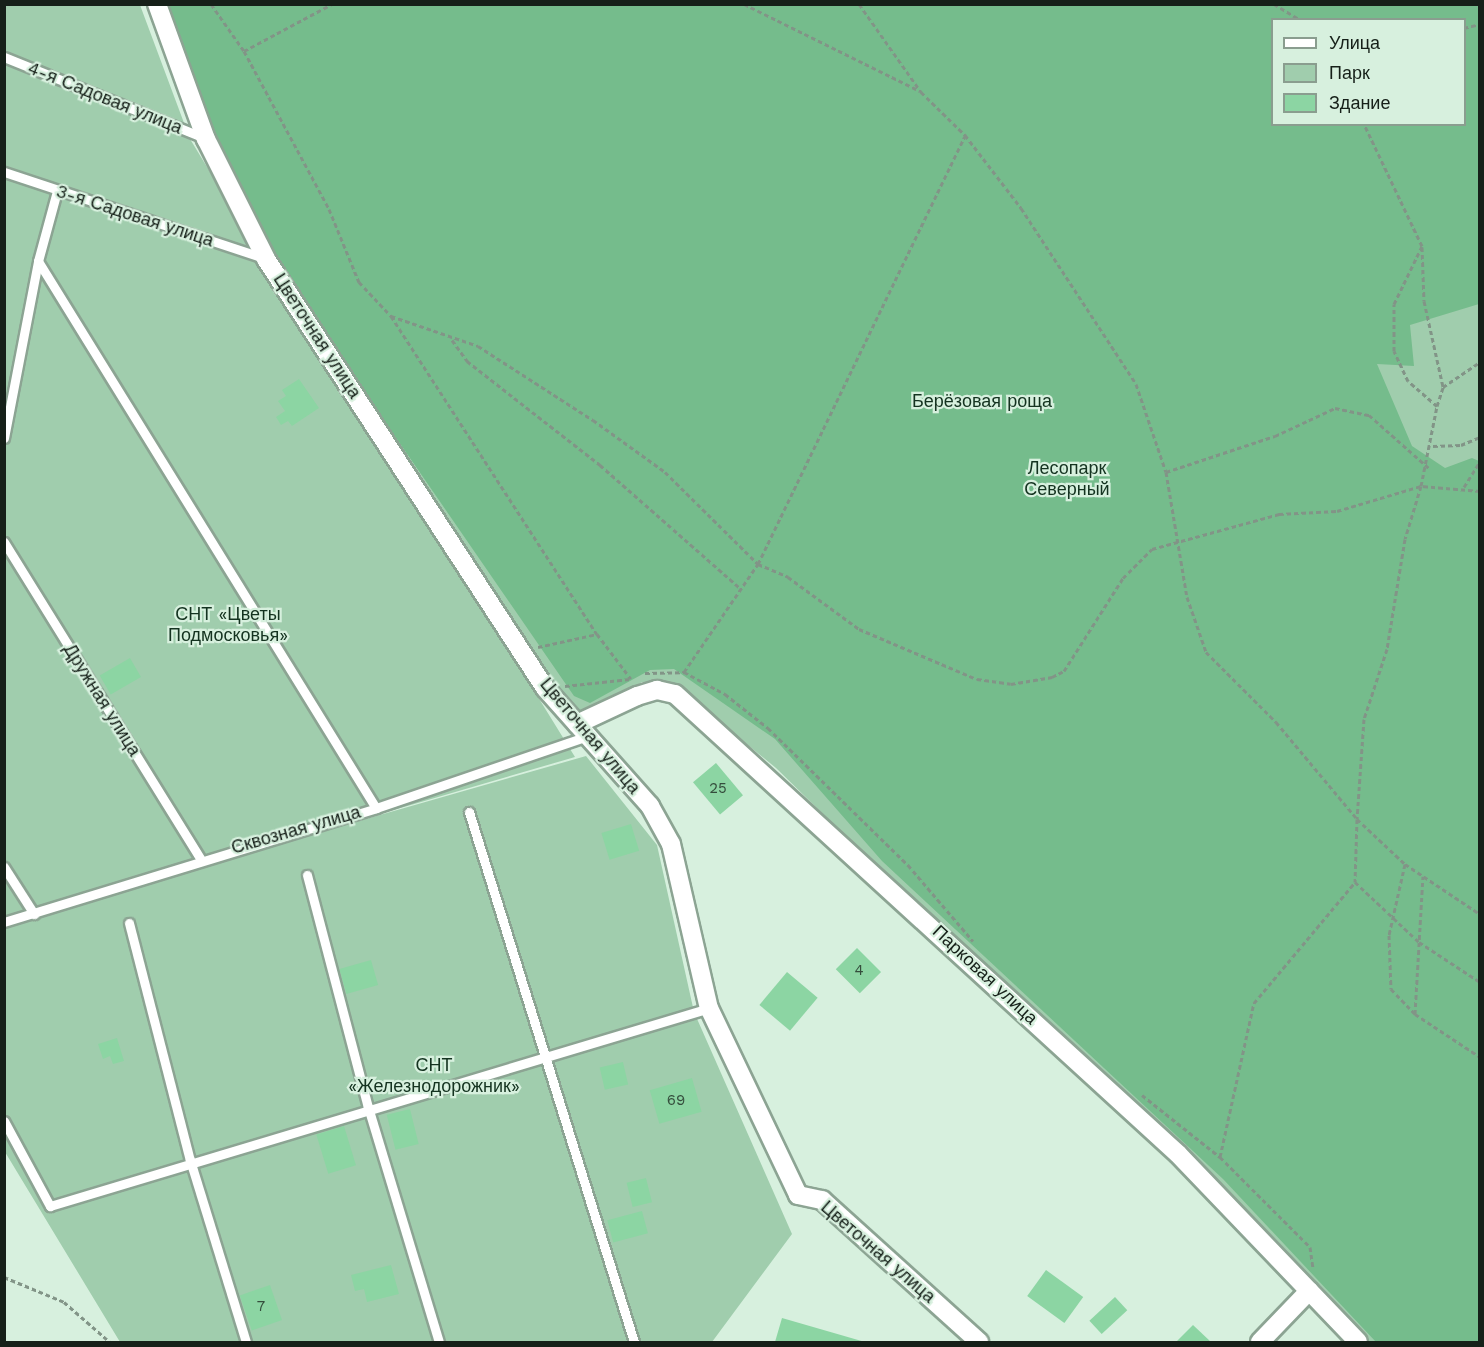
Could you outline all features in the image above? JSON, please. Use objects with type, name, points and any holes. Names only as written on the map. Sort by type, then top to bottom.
[{"type":"street","name":"Цветочная улица","points":[[157,4],[206,139],[266,259],[525,651],[545,688],[650,806],[671,844],[709,1008],[798,1195],[822,1200],[979,1342]]},
{"type":"street","name":"Парковая улица","points":[[582,730],[637,696],[657,690],[675,694],[1178,1154],[1358,1342]]},
{"type":"street","points":[[1260,1342],[1309,1291]]},
{"type":"lane","name":"4-я Садовая улица","points":[[4,57],[206,139]]},
{"type":"lane","name":"3-я Садовая улица","points":[[4,172],[266,259]]},
{"type":"lane","points":[[4,438],[38,261],[57,191]]},
{"type":"lane","points":[[38,261],[376,808]]},
{"type":"lane","points":[[4,383],[15,388]]},
{"type":"lane","name":"Дружная улица","points":[[4,542],[200,858]]},
{"type":"lane","name":"Сквозная улица","points":[[4,922],[200,858],[376,808],[582,730]]},
{"type":"lane","points":[[469,812],[547,1055],[634,1342]]},
{"type":"lane","points":[[4,867],[34,914]]},
{"type":"lane","points":[[307,875],[368,1107],[439,1342]]},
{"type":"lane","points":[[129,923],[190,1160],[246,1342]]},
{"type":"lane","points":[[4,1121],[50,1206],[190,1160],[709,1008]]},
{"type":"path","points":[[211,4],[244,51],[329,209],[358,282],[391,316],[597,634],[631,678]]},
{"type":"path","points":[[244,51],[332,4]]},
{"type":"path","points":[[744,4],[921,92]]},
{"type":"path","points":[[859,4],[921,92],[965,135],[1077,287],[1136,384],[1166,472],[1187,597],[1206,652],[1276,722],[1357,819],[1405,864],[1479,914]]},
{"type":"path","points":[[1274,4],[1298,18]]},
{"type":"path","points":[[1220,1157],[1254,1003],[1355,882],[1364,719],[1387,649],[1405,539],[1421,486],[1429,468],[1437,406],[1443,387],[1424,301],[1422,246],[1365,126]]},
{"type":"path","points":[[684,672],[758,564],[965,135]]},
{"type":"path","points":[[1422,246],[1394,304],[1395,351],[1408,381],[1437,406]]},
{"type":"path","points":[[391,316],[487,352],[665,472],[758,564],[788,577],[859,629],[977,679],[1011,684],[1064,671],[1123,578],[1152,549],[1279,514],[1337,511],[1421,486],[1464,487],[1479,490]]},
{"type":"path","points":[[452,339],[467,361],[600,465],[740,588]]},
{"type":"path","points":[[1443,387],[1479,362]]},
{"type":"path","points":[[1166,472],[1275,436],[1335,408],[1369,415],[1429,468]]},
{"type":"path","points":[[1433,446],[1461,445],[1479,437]]},
{"type":"path","points":[[1464,487],[1479,461]]},
{"type":"path","points":[[525,651],[597,634]]},
{"type":"path","points":[[1405,864],[1392,915],[1391,989],[1415,1014],[1479,1057]]},
{"type":"path","points":[[1415,1014],[1423,876]]},
{"type":"path","points":[[1355,882],[1419,942],[1479,982]]},
{"type":"path","points":[[4,1277],[64,1302],[110,1342]]},
{"type":"green space","name":"Лесопарк Северный","points":[[5,5],[140,5],[190,139],[313,341],[176,45],[1479,5],[1479,1342],[1363,1342],[776,768],[726,727],[642,682],[590,716],[568,713],[478,600],[575,757],[195,868],[586,756],[657,845],[694,1012],[792,1234],[712,1342],[120,1342],[5,1152]]},
{"type":"green space","name":"Берёзовая роща","points":[[157,5],[1479,5],[1479,304],[1410,325],[1414,366],[1377,364],[1412,446],[1445,468],[1472,458],[1479,461],[1479,1342],[1376,1342],[1223,1179],[882,861],[775,739],[674,669],[650,670],[590,703],[574,696],[272,258],[244,209]]},
{"type":"building","points":[[299,379],[319,408],[292,426],[288,421],[281,425],[276,417],[285,411],[278,401],[286,396],[282,390]]},
{"type":"building","points":[[130,658],[141,677],[111,695],[100,676]]},
{"type":"building","points":[[716,763],[743,795],[720,814],[693,782]]},
{"type":"building","points":[[631,824],[639,851],[610,860],[601,833]]},
{"type":"building","points":[[857,948],[881,972],[860,993],[836,969]]},
{"type":"building","points":[[371,960],[378,985],[346,994],[339,969]]},
{"type":"building","points":[[787,972],[818,998],[790,1031],[759,1005]]},
{"type":"building","points":[[117,1038],[124,1061],[113,1064],[110,1056],[103,1059],[98,1044]]},
{"type":"building","points":[[623,1062],[628,1084],[605,1090],[600,1067]]},
{"type":"building","points":[[692,1078],[702,1112],[659,1124],[650,1090]]},
{"type":"building","points":[[410,1109],[419,1144],[395,1150],[387,1115]]},
{"type":"building","points":[[344,1126],[356,1165],[328,1174],[316,1134]]},
{"type":"building","points":[[646,1178],[652,1202],[633,1207],[627,1183]]},
{"type":"building","points":[[642,1211],[648,1233],[613,1243],[607,1220]]},
{"type":"building","points":[[391,1265],[399,1294],[367,1302],[364,1289],[355,1291],[351,1275]]},
{"type":"building","points":[[1046,1270],[1083,1297],[1064,1323],[1027,1296]]},
{"type":"building","points":[[270,1285],[282,1320],[252,1330],[240,1295]]},
{"type":"building","points":[[1115,1297],[1127,1310],[1102,1334],[1089,1321]]},
{"type":"building","points":[[782,1318],[865,1342],[775,1342]]},
{"type":"building","points":[[1193,1325],[1211,1342],[1176,1342]]},
{"type":"park label","name":"СНТ «Цветы Подмосковья»","points":[[228,625]]},
{"type":"park label","name":"СНТ «Железнодорожник»","points":[[434,1076]]}]
